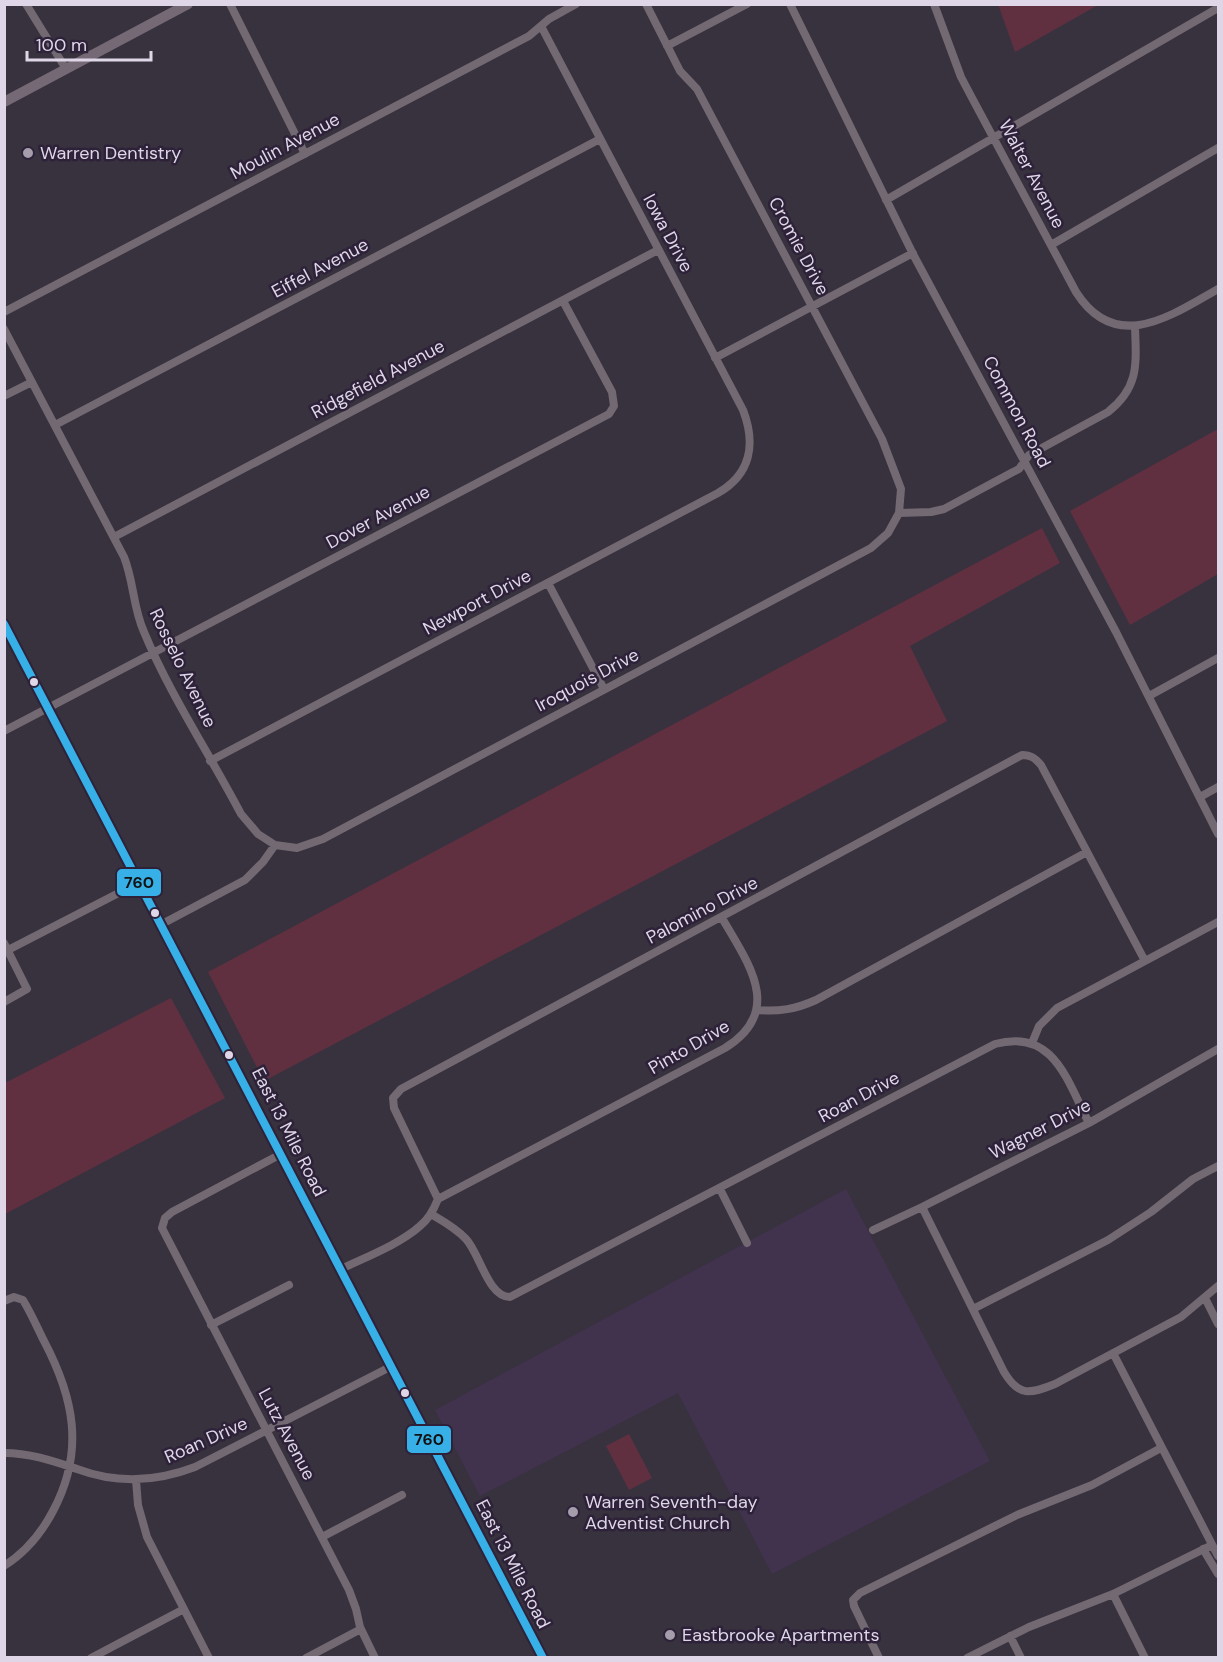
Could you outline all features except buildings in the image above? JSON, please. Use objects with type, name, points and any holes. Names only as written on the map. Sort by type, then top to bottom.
[{"type":"main road","points":[[4,102],[173,8],[188,4]]},
{"type":"main road","name":"East 13 Mile Road","points":[[4,623],[543,1658]]},
{"type":"street","points":[[26,4],[66,69]]},
{"type":"street","points":[[230,4],[304,154]]},
{"type":"street","name":"Moulin Avenue","points":[[4,312],[530,36],[549,19],[576,4]]},
{"type":"street","name":"Cromie Drive","points":[[646,4],[680,71],[697,88],[886,448],[900,489],[899,513]]},
{"type":"street","points":[[667,46],[747,4]]},
{"type":"street","name":"Common Road","points":[[790,4],[913,253],[1149,696],[1218,834]]},
{"type":"street","name":"Walter Avenue","points":[[934,4],[961,77],[1076,292],[1086,306],[1107,320],[1135,326]]},
{"type":"street","points":[[886,200],[1218,8]]},
{"type":"street","name":"Iowa Drive","points":[[541,26],[743,410],[750,439],[747,459]]},
{"type":"street","name":"Eiffel Avenue","points":[[55,425],[600,140]]},
{"type":"street","points":[[1051,245],[1218,148]]},
{"type":"street","name":"Ridgefield Avenue","points":[[114,537],[658,250]]},
{"type":"street","points":[[715,358],[913,253]]},
{"type":"street","points":[[899,513],[931,512],[948,507],[1019,469],[1029,455],[1108,412],[1120,403],[1132,385],[1136,368],[1135,326],[1164,319],[1218,288]]},
{"type":"street","name":"Dover Avenue","points":[[4,731],[609,414],[614,406],[612,392],[562,300]]},
{"type":"street","name":"Rosselo Avenue","points":[[4,329],[114,537],[128,569],[137,615],[154,653],[210,760],[247,823],[258,834],[275,845]]},
{"type":"street","points":[[4,396],[32,382]]},
{"type":"street","name":"Newport Drive","points":[[210,760],[723,490],[740,474],[747,459]]},
{"type":"street","name":"Iroquois Drive","points":[[275,845],[297,848],[314,843],[872,548],[890,530],[899,513]]},
{"type":"street","points":[[548,583],[604,689]]},
{"type":"street","points":[[1149,696],[1218,658]]},
{"type":"street","name":"Palomino Drive","points":[[438,1199],[397,1114],[393,1098],[401,1089],[722,918],[1012,759],[1029,755],[1041,765],[1087,852]]},
{"type":"street","points":[[1200,797],[1218,787]]},
{"type":"street","points":[[162,924],[245,880],[263,862],[275,845]]},
{"type":"street","points":[[722,918],[754,976],[757,1010],[790,1010],[816,1000],[1087,852],[1145,960]]},
{"type":"street","points":[[4,1002],[27,989],[6,946],[140,882]]},
{"type":"street","points":[[1089,1123],[1058,1064],[1046,1050],[1032,1043],[1039,1026],[1057,1008],[1218,922]]},
{"type":"street","name":"Pinto Drive","points":[[438,1199],[725,1048],[751,1026],[757,1010]]},
{"type":"street","name":"Roan Drive","points":[[431,1214],[466,1239],[493,1288],[503,1297],[519,1294],[986,1048],[1005,1042],[1032,1043]]},
{"type":"street","name":"Wagner Drive","points":[[873,1230],[922,1208],[1089,1123],[1218,1049]]},
{"type":"street","name":"Lutz Avenue","points":[[281,1154],[172,1212],[165,1218],[162,1228],[352,1596],[361,1629],[375,1658]]},
{"type":"street","points":[[973,1309],[1108,1240],[1151,1212],[1192,1179],[1218,1166]]},
{"type":"street","points":[[720,1189],[747,1243]]},
{"type":"street","points":[[341,1269],[421,1226],[431,1214],[438,1199]]},
{"type":"street","points":[[922,1208],[1004,1372],[1014,1387],[1022,1392],[1035,1392],[1055,1384],[1181,1317],[1218,1287]]},
{"type":"street","points":[[211,1325],[289,1285]]},
{"type":"street","points":[[4,1301],[14,1297],[20,1298],[27,1308],[57,1365],[67,1392],[73,1424],[70,1467],[57,1503],[48,1521],[25,1550],[4,1566]]},
{"type":"street","points":[[1205,1298],[1218,1324]]},
{"type":"street","points":[[1113,1353],[1161,1448],[1208,1547],[1218,1574]]},
{"type":"street","name":"Roan Drive","points":[[70,1467],[112,1479],[136,1480],[166,1477],[195,1467],[392,1366]]},
{"type":"street","points":[[879,1658],[856,1614],[853,1600],[866,1590],[1017,1515],[1092,1485],[1161,1448]]},
{"type":"street","points":[[4,1453],[44,1458],[70,1467]]},
{"type":"street","points":[[136,1480],[138,1505],[147,1537],[209,1658]]},
{"type":"street","points":[[322,1537],[402,1496]]},
{"type":"street","points":[[1208,1547],[1218,1556]]},
{"type":"street","points":[[967,1658],[1029,1627],[1113,1594],[1208,1547]]},
{"type":"street","points":[[1113,1594],[1145,1658]]},
{"type":"street","points":[[92,1658],[184,1609]]},
{"type":"street","points":[[306,1658],[361,1629]]},
{"type":"street","points":[[1010,1636],[1021,1658]]},
{"type":"shaded area","points":[[998,4],[1098,4],[1098,5],[1015,52]]},
{"type":"shaded area","points":[[1218,429],[1218,574],[1130,625],[1070,511]]},
{"type":"shaded area","points":[[1042,528],[1060,563],[910,646],[947,721],[264,1081],[208,972]]},
{"type":"shaded area","points":[[171,998],[225,1098],[5,1214],[5,1083]]},
{"type":"shaded area","points":[[846,1189],[990,1461],[772,1574],[678,1393],[480,1496],[435,1410]]},
{"type":"shaded area","points":[[629,1434],[652,1478],[629,1490],[606,1446]]},
{"type":"transit line","name":"760","points":[[4,624],[543,1658]]},
{"type":"place","name":"Warren Dentistry","points":[[28,153]]},
{"type":"place","name":"Warren Seventh-day Adventist Church","points":[[573,1512]]},
{"type":"place","name":"Eastbrooke Apartments","points":[[670,1635]]}]
